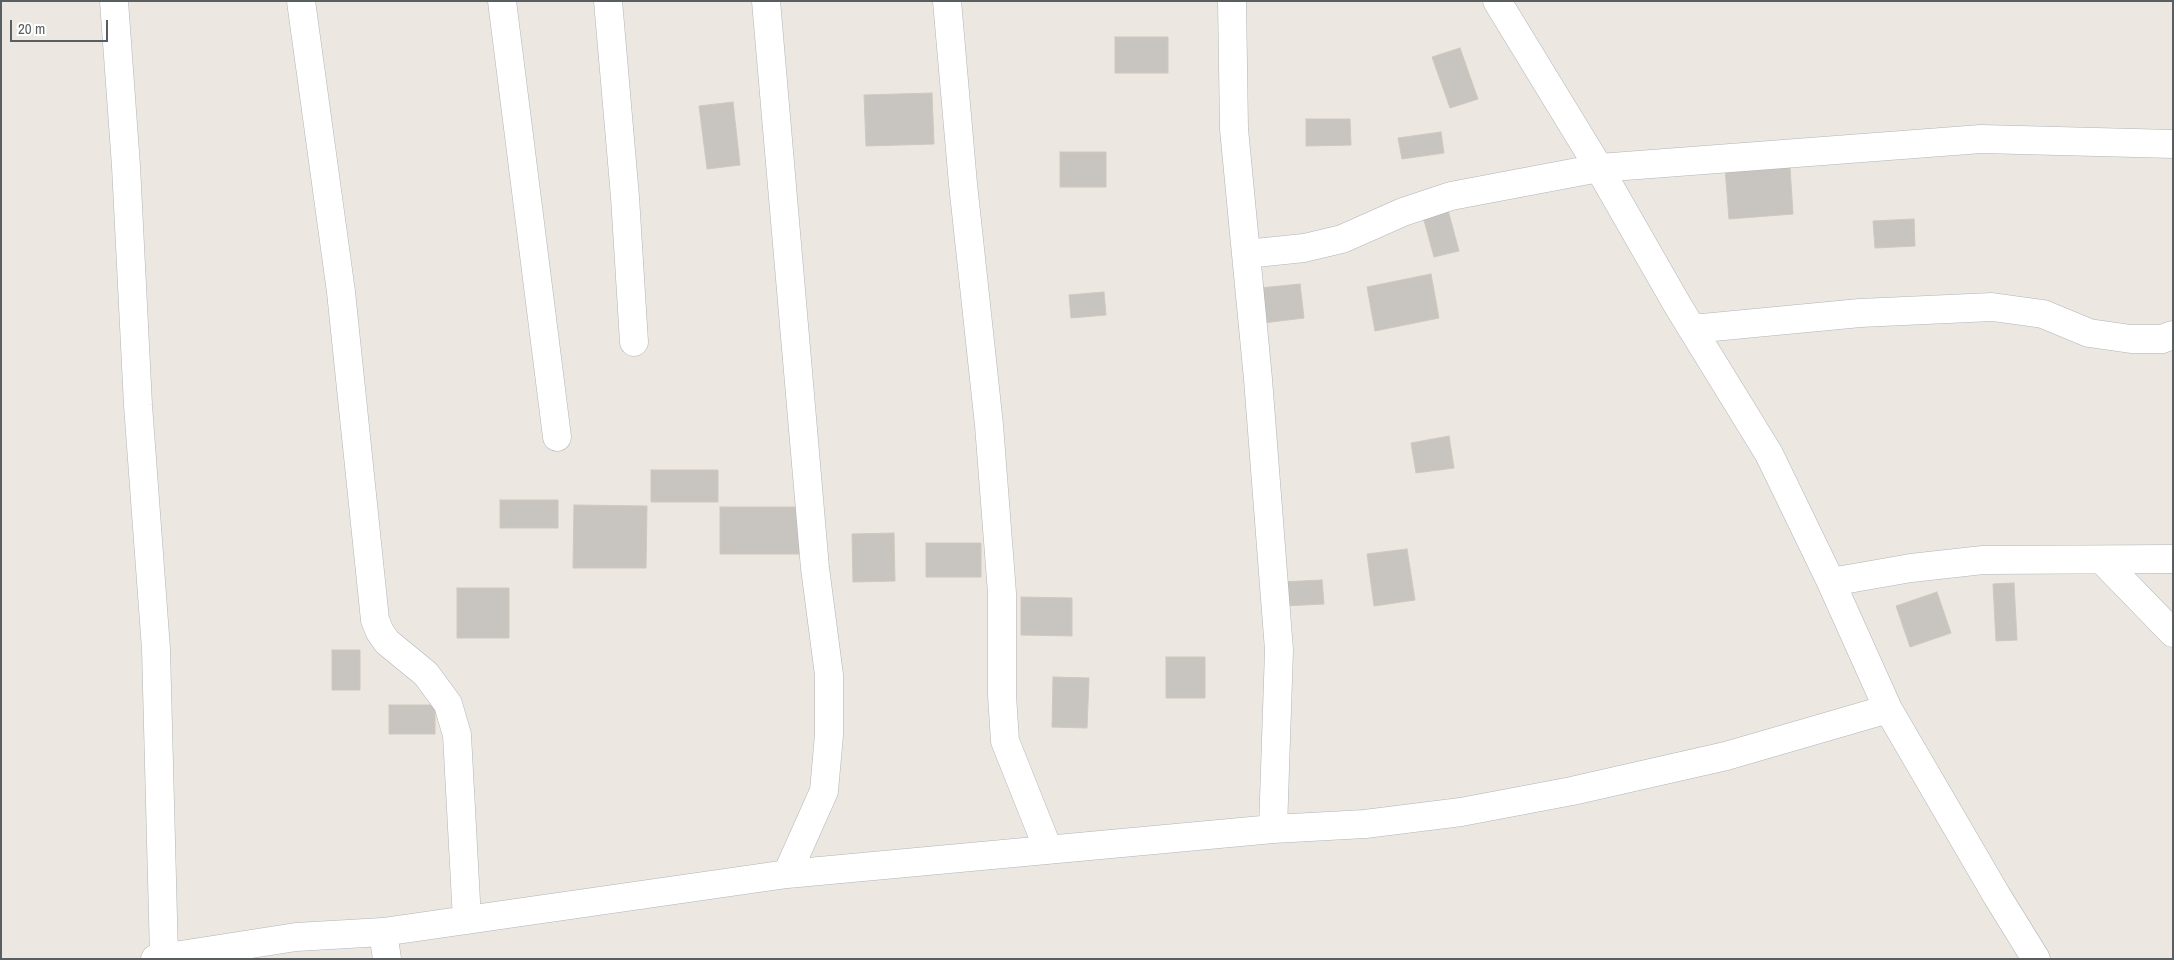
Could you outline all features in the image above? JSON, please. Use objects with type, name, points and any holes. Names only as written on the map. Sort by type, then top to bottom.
[{"type":"street","points":[[114,1],[126,166],[138,405],[156,649],[159,957],[296,937],[383,932],[787,874],[1273,829],[1375,823],[1461,812],[1572,792],[1726,756],[1888,709]]},
{"type":"street","points":[[301,1],[341,292],[375,620],[387,642],[426,674],[448,704],[457,735],[466,920]]},
{"type":"street","points":[[502,1],[556,438]]},
{"type":"street","points":[[608,1],[625,197],[634,342]]},
{"type":"street","points":[[766,1],[815,568],[829,674],[829,735],[824,791],[787,874]]},
{"type":"street","points":[[947,1],[963,184],[990,434],[1002,593],[1002,695],[1006,740],[1048,849]]},
{"type":"street","points":[[1232,1],[1234,129],[1258,379],[1279,650],[1273,829]]},
{"type":"street","points":[[1503,2],[1692,329],[1769,454],[1831,582],[1888,709],[2036,959]]},
{"type":"street","points":[[1246,254],[1304,248],[1342,239],[1403,212],[1451,196],[1599,168],[1981,139],[2173,144]]},
{"type":"street","points":[[1692,329],[1860,312],[1992,307],[2043,314],[2089,334],[2131,339],[2162,339],[2173,335]]},
{"type":"street","points":[[1831,582],[1911,568],[1982,560],[2173,560]]},
{"type":"street","points":[[2103,561],[2173,633]]},
{"type":"street","points":[[383,932],[387,959]]},
{"type":"building","points":[[1115,37],[1168,37],[1168,73],[1115,73]]},
{"type":"building","points":[[1460,48],[1478,99],[1450,108],[1432,57]]},
{"type":"building","points":[[932,93],[934,144],[866,146],[864,95]]},
{"type":"building","points":[[733,102],[740,165],[707,169],[699,106]]},
{"type":"building","points":[[1306,119],[1350,119],[1351,145],[1306,146]]},
{"type":"building","points":[[1441,132],[1444,153],[1402,159],[1398,138]]},
{"type":"building","points":[[1789,151],[1793,214],[1729,219],[1724,155]]},
{"type":"building","points":[[1060,152],[1106,152],[1106,187],[1060,187]]},
{"type":"building","points":[[1444,195],[1459,251],[1434,257],[1419,202]]},
{"type":"building","points":[[1914,219],[1915,246],[1875,248],[1873,221]]},
{"type":"building","points":[[1431,274],[1439,318],[1375,331],[1367,287]]},
{"type":"building","points":[[1300,284],[1304,318],[1263,323],[1260,288]]},
{"type":"building","points":[[1104,292],[1106,315],[1071,318],[1069,295]]},
{"type":"building","points":[[1449,436],[1454,468],[1416,473],[1411,443]]},
{"type":"building","points":[[651,470],[718,470],[718,502],[651,502]]},
{"type":"building","points":[[500,500],[558,500],[558,528],[500,528]]},
{"type":"building","points":[[574,505],[647,506],[646,568],[573,568]]},
{"type":"building","points":[[720,507],[800,507],[800,554],[720,554]]},
{"type":"building","points":[[894,533],[895,581],[853,582],[852,534]]},
{"type":"building","points":[[926,543],[981,543],[981,577],[926,577]]},
{"type":"building","points":[[1407,549],[1415,600],[1374,606],[1367,554]]},
{"type":"building","points":[[1322,580],[1324,604],[1283,606],[1281,582]]},
{"type":"building","points":[[2014,583],[2017,640],[1996,641],[1993,584]]},
{"type":"building","points":[[457,588],[509,588],[509,638],[457,638]]},
{"type":"building","points":[[1937,592],[1951,633],[1910,647],[1896,606]]},
{"type":"building","points":[[1021,597],[1072,598],[1072,636],[1021,635]]},
{"type":"building","points":[[332,650],[360,650],[360,690],[332,690]]},
{"type":"building","points":[[1166,657],[1205,657],[1205,698],[1166,698]]},
{"type":"building","points":[[1053,677],[1089,678],[1087,728],[1052,727]]},
{"type":"building","points":[[389,705],[435,705],[435,734],[389,734]]}]
